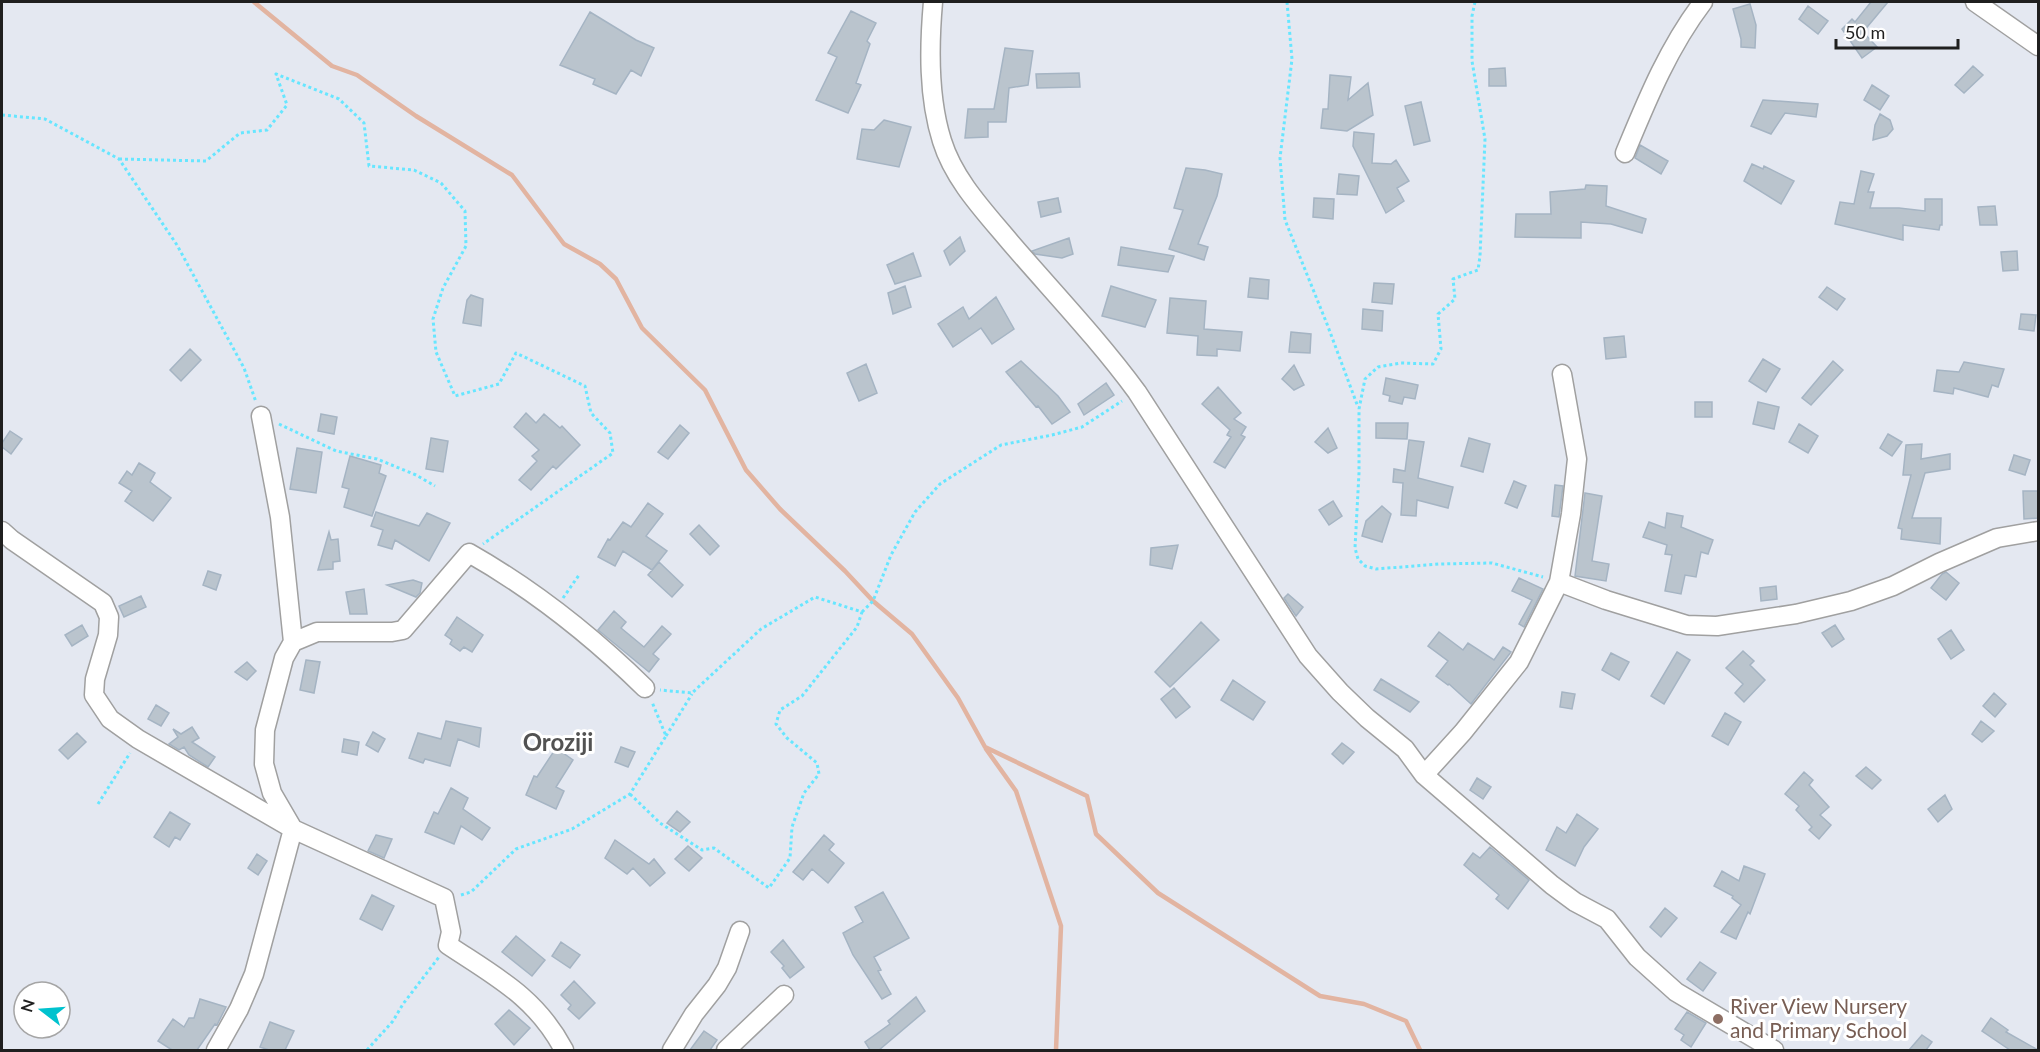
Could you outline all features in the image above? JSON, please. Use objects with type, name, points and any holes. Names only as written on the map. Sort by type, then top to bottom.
[{"type":"street","points":[[933,2],[931,25],[933,106],[942,144],[962,183],[1058,299],[1109,355],[1137,392],[1308,656],[1367,718],[1405,749],[1425,775],[1552,885],[1575,902],[1607,919],[1637,957],[1676,992],[1774,1050]]},
{"type":"street","points":[[1625,153],[1663,63],[1703,2]]},
{"type":"street","points":[[1975,2],[2038,45]]},
{"type":"street","points":[[1425,775],[1520,662],[1559,582],[1571,514],[1577,459],[1562,374]]},
{"type":"street","points":[[216,1050],[239,1009],[254,974],[293,829],[272,792],[264,764],[265,730],[284,658],[293,642],[280,517],[261,416]]},
{"type":"street","points":[[2,531],[103,603],[109,617],[108,635],[95,678],[94,695],[110,719],[138,739],[293,829],[444,898],[451,932],[448,945],[510,985],[528,1001],[547,1023],[564,1050]]},
{"type":"street","points":[[1559,582],[1606,600],[1687,625],[1717,626],[1796,614],[1851,601],[1893,586],[1997,538],[2038,531]]},
{"type":"street","points":[[293,642],[317,632],[403,630],[469,553],[556,609],[612,655],[645,688]]},
{"type":"street","points":[[672,1050],[727,968],[740,931]]},
{"type":"street","points":[[726,1050],[784,995]]},
{"type":"path","points":[[1287,2],[1292,59],[1280,158],[1285,220],[1359,409]]},
{"type":"path","points":[[1475,2],[1472,16],[1472,61],[1485,139],[1478,270],[1453,279],[1455,299],[1438,314],[1441,349],[1433,364],[1401,363],[1378,367],[1365,379],[1359,409],[1359,473],[1355,548],[1358,559],[1365,566],[1384,568],[1492,563],[1559,582]]},
{"type":"path","points":[[2,115],[45,119],[119,159],[206,161],[240,133],[267,130],[287,105],[276,74],[339,99],[364,123],[369,166],[414,170],[441,183],[465,211],[466,246],[443,288],[433,319],[436,352],[455,396],[499,384],[516,353],[585,386],[591,413],[610,433],[613,453],[469,553]]},
{"type":"path","points":[[119,159],[177,245],[244,368],[261,416],[336,451],[377,459],[416,475],[435,486]]},
{"type":"path","points":[[630,794],[660,823],[702,850],[714,848],[769,888],[790,858],[792,827],[804,794],[819,774],[816,763],[787,738],[776,724],[780,710],[802,696],[857,627],[862,612],[873,601],[891,555],[915,512],[940,484],[1002,445],[1082,427],[1137,392]]},
{"type":"path","points":[[556,609],[579,575]]},
{"type":"path","points":[[444,898],[471,892],[516,849],[572,829],[630,794],[692,693],[761,629],[815,597],[862,612]]},
{"type":"path","points":[[666,736],[645,688],[692,693]]},
{"type":"path","points":[[98,804],[138,739]]},
{"type":"path","points":[[367,1050],[393,1021],[403,1004],[448,945]]},
{"type":"building","points":[[1871,2],[1888,2],[1863,32],[1877,47],[1862,58],[1842,29],[1852,19],[1855,22]]},
{"type":"building","points":[[1750,4],[1756,25],[1755,48],[1741,47],[1733,9]]},
{"type":"building","points":[[1808,6],[1828,21],[1818,34],[1799,19]]},
{"type":"building","points":[[851,11],[876,23],[867,41],[870,44],[856,83],[861,85],[848,113],[816,100],[837,57],[828,53]]},
{"type":"building","points":[[590,12],[636,40],[654,48],[641,76],[631,70],[616,94],[593,84],[595,79],[560,65]]},
{"type":"building","points":[[1005,48],[1033,51],[1028,85],[1009,88],[1006,122],[988,122],[988,137],[965,138],[968,109],[994,109]]},
{"type":"building","points":[[1973,66],[1983,75],[1964,93],[1955,85]]},
{"type":"building","points":[[1505,68],[1506,86],[1489,86],[1489,69]]},
{"type":"building","points":[[1079,73],[1080,87],[1037,88],[1036,74]]},
{"type":"building","points":[[1330,75],[1351,77],[1348,100],[1368,83],[1373,115],[1347,131],[1321,128],[1323,109],[1328,109]]},
{"type":"building","points":[[1872,85],[1889,96],[1880,110],[1864,100]]},
{"type":"building","points":[[1763,100],[1818,104],[1816,117],[1785,113],[1771,134],[1751,126]]},
{"type":"building","points":[[1421,102],[1430,141],[1414,145],[1405,106]]},
{"type":"building","points":[[1880,114],[1890,120],[1893,129],[1887,136],[1873,140],[1875,125]]},
{"type":"building","points":[[884,120],[911,127],[899,167],[857,159],[862,129],[874,130]]},
{"type":"building","points":[[1354,132],[1374,134],[1372,163],[1391,164],[1396,160],[1409,181],[1397,188],[1404,201],[1386,213],[1353,146]]},
{"type":"building","points":[[1640,145],[1668,161],[1661,174],[1635,158]]},
{"type":"building","points":[[1752,164],[1763,169],[1764,166],[1794,181],[1781,204],[1744,181]]},
{"type":"building","points":[[1186,168],[1222,174],[1217,196],[1198,244],[1208,247],[1204,260],[1169,249],[1183,210],[1174,208]]},
{"type":"building","points":[[1861,171],[1874,174],[1868,192],[1874,192],[1870,208],[1925,211],[1925,199],[1942,199],[1942,225],[1939,230],[1903,225],[1903,240],[1835,224],[1840,202],[1854,204]]},
{"type":"building","points":[[1339,174],[1359,176],[1357,195],[1337,194]]},
{"type":"building","points":[[1586,185],[1607,186],[1606,206],[1646,219],[1642,233],[1611,224],[1581,222],[1581,238],[1515,237],[1516,214],[1551,214],[1550,192],[1585,189]]},
{"type":"building","points":[[1058,198],[1061,212],[1041,217],[1038,202]]},
{"type":"building","points":[[1314,198],[1334,199],[1333,219],[1313,217]]},
{"type":"building","points":[[1995,206],[1997,225],[1980,225],[1978,207]]},
{"type":"building","points":[[960,237],[965,251],[950,265],[944,251]]},
{"type":"building","points":[[1069,238],[1073,254],[1062,258],[1035,254],[1032,251]]},
{"type":"building","points":[[1121,247],[1174,256],[1168,272],[1118,265]]},
{"type":"building","points":[[2017,251],[2018,270],[2003,271],[2001,252]]},
{"type":"building","points":[[913,253],[921,276],[895,284],[887,265]]},
{"type":"building","points":[[1250,278],[1269,280],[1268,299],[1248,297]]},
{"type":"building","points":[[1374,283],[1394,284],[1392,304],[1372,302]]},
{"type":"building","points":[[905,286],[911,307],[893,314],[888,293]]},
{"type":"building","points":[[1111,286],[1156,300],[1145,327],[1102,316]]},
{"type":"building","points":[[1827,287],[1845,299],[1837,310],[1819,297]]},
{"type":"building","points":[[471,295],[483,299],[481,326],[463,323],[467,300]]},
{"type":"building","points":[[996,297],[1014,329],[992,344],[981,328],[953,347],[938,324],[963,307],[969,319]]},
{"type":"building","points":[[1170,298],[1206,301],[1204,329],[1242,332],[1240,351],[1217,349],[1217,356],[1197,355],[1198,336],[1167,333]]},
{"type":"building","points":[[1363,309],[1383,311],[1382,331],[1362,329]]},
{"type":"building","points":[[2021,314],[2036,315],[2034,331],[2019,329]]},
{"type":"building","points":[[1291,332],[1311,334],[1310,353],[1289,352]]},
{"type":"building","points":[[1624,336],[1626,357],[1606,359],[1604,338]]},
{"type":"building","points":[[190,349],[201,360],[181,381],[170,370]]},
{"type":"building","points":[[1763,359],[1780,369],[1766,392],[1749,381]]},
{"type":"building","points":[[1021,361],[1058,396],[1070,412],[1052,424],[1006,372]]},
{"type":"building","points":[[1833,361],[1843,370],[1811,405],[1802,398]]},
{"type":"building","points":[[1964,362],[2004,369],[1998,387],[1992,385],[1988,397],[1954,388],[1953,394],[1934,391],[1937,370],[1959,372]]},
{"type":"building","points":[[866,364],[877,393],[859,401],[847,373]]},
{"type":"building","points":[[1294,365],[1304,385],[1294,390],[1282,379]]},
{"type":"building","points":[[1386,378],[1418,385],[1415,399],[1404,397],[1402,404],[1389,401],[1390,396],[1383,394]]},
{"type":"building","points":[[1106,383],[1114,395],[1084,415],[1078,404]]},
{"type":"building","points":[[1218,387],[1241,413],[1234,419],[1246,427],[1241,435],[1245,437],[1225,468],[1214,462],[1231,437],[1227,435],[1230,430],[1202,404]]},
{"type":"building","points":[[1695,402],[1712,402],[1712,417],[1695,417]]},
{"type":"building","points":[[1758,402],[1779,407],[1774,429],[1753,424]]},
{"type":"building","points":[[526,413],[536,423],[544,414],[560,428],[562,426],[580,445],[556,469],[553,466],[531,490],[519,480],[537,461],[532,456],[539,450],[514,427]]},
{"type":"building","points":[[321,414],[337,417],[334,434],[318,431]]},
{"type":"building","points":[[1376,423],[1408,423],[1407,439],[1376,438]]},
{"type":"building","points":[[1799,424],[1818,436],[1808,453],[1789,442]]},
{"type":"building","points":[[680,425],[689,433],[668,459],[658,452]]},
{"type":"building","points":[[1328,428],[1337,448],[1328,453],[1315,442]]},
{"type":"building","points":[[10,431],[22,439],[11,454],[2,447]]},
{"type":"building","points":[[1888,434],[1902,442],[1892,456],[1880,448]]},
{"type":"building","points":[[431,438],[448,441],[443,472],[426,469]]},
{"type":"building","points":[[1469,438],[1490,444],[1483,472],[1461,466]]},
{"type":"building","points":[[1409,440],[1424,442],[1418,478],[1453,487],[1448,508],[1417,500],[1416,516],[1401,515],[1403,483],[1393,482],[1394,469],[1405,471]]},
{"type":"building","points":[[1922,444],[1921,459],[1950,454],[1950,469],[1925,473],[1912,518],[1941,518],[1940,544],[1901,539],[1902,529],[1898,528],[1911,475],[1903,475],[1906,445]]},
{"type":"building","points":[[297,448],[322,452],[316,493],[290,489]]},
{"type":"building","points":[[2014,455],[2030,460],[2025,475],[2009,470]]},
{"type":"building","points":[[350,456],[381,465],[379,473],[386,476],[372,516],[344,507],[349,489],[342,487]]},
{"type":"building","points":[[139,463],[155,473],[150,482],[171,498],[153,521],[125,501],[132,491],[119,483],[127,471],[132,475]]},
{"type":"building","points":[[1514,481],[1526,486],[1517,508],[1505,503]]},
{"type":"building","points":[[1555,485],[1563,486],[1559,517],[1552,516]]},
{"type":"building","points":[[2023,491],[2038,491],[2038,518],[2024,519]]},
{"type":"building","points":[[1585,493],[1602,496],[1592,561],[1609,564],[1606,581],[1575,576]]},
{"type":"building","points":[[1333,501],[1342,516],[1329,525],[1319,510]]},
{"type":"building","points":[[648,503],[663,514],[646,536],[667,551],[652,570],[623,551],[615,566],[598,557],[608,539],[610,540],[623,522],[631,527]]},
{"type":"building","points":[[1382,506],[1391,514],[1382,542],[1362,536],[1366,521]]},
{"type":"building","points":[[376,512],[419,526],[427,513],[450,523],[429,561],[395,540],[392,549],[378,545],[383,530],[371,526]]},
{"type":"building","points":[[1667,513],[1683,516],[1681,527],[1713,540],[1708,554],[1701,552],[1696,577],[1685,575],[1681,594],[1665,591],[1672,555],[1665,554],[1667,545],[1643,537],[1649,522],[1665,528]]},
{"type":"building","points":[[699,525],[719,546],[710,555],[690,534]]},
{"type":"building","points":[[329,532],[331,540],[338,539],[340,561],[333,562],[333,569],[318,570]]},
{"type":"building","points":[[1178,545],[1172,569],[1150,565],[1151,548]]},
{"type":"building","points":[[659,562],[683,585],[672,597],[648,575]]},
{"type":"building","points":[[208,571],[221,575],[216,590],[203,585]]},
{"type":"building","points":[[1946,572],[1959,583],[1946,600],[1931,588]]},
{"type":"building","points":[[1519,578],[1543,589],[1524,627],[1519,624],[1532,600],[1512,591]]},
{"type":"building","points":[[413,580],[422,583],[420,593],[416,597],[387,585]]},
{"type":"building","points":[[1776,586],[1777,599],[1761,601],[1760,588]]},
{"type":"building","points":[[364,589],[367,614],[350,614],[346,592]]},
{"type":"building","points":[[1288,594],[1303,607],[1296,616],[1284,598]]},
{"type":"building","points":[[141,596],[146,607],[124,617],[119,606]]},
{"type":"building","points":[[614,611],[626,622],[621,628],[644,647],[662,626],[671,634],[653,654],[659,659],[649,672],[598,630]]},
{"type":"building","points":[[457,617],[483,635],[472,652],[464,647],[460,651],[450,644],[452,640],[445,635]]},
{"type":"building","points":[[1201,622],[1219,640],[1170,687],[1155,672]]},
{"type":"building","points":[[82,625],[88,636],[72,646],[65,635]]},
{"type":"building","points":[[1835,625],[1844,639],[1832,647],[1822,633]]},
{"type":"building","points":[[1951,630],[1964,650],[1951,659],[1938,639]]},
{"type":"building","points":[[1439,632],[1463,650],[1468,643],[1494,660],[1503,647],[1511,652],[1471,704],[1449,684],[1436,676],[1448,661],[1428,646]]},
{"type":"building","points":[[1743,651],[1754,661],[1750,665],[1765,680],[1744,702],[1735,693],[1743,684],[1726,668]]},
{"type":"building","points":[[1677,652],[1690,660],[1664,704],[1651,696]]},
{"type":"building","points":[[1611,653],[1629,662],[1619,680],[1602,670]]},
{"type":"building","points":[[306,660],[320,662],[314,693],[300,690]]},
{"type":"building","points":[[247,662],[256,671],[247,680],[235,672]]},
{"type":"building","points":[[1381,679],[1419,702],[1410,712],[1374,690]]},
{"type":"building","points":[[1233,680],[1265,702],[1253,720],[1221,700]]},
{"type":"building","points":[[1174,688],[1190,707],[1176,718],[1161,699]]},
{"type":"building","points":[[1562,692],[1575,694],[1572,709],[1560,707]]},
{"type":"building","points":[[1994,693],[2006,704],[1995,717],[1983,706]]},
{"type":"building","points":[[156,705],[169,713],[161,726],[148,719]]},
{"type":"building","points":[[1725,713],[1741,722],[1728,745],[1712,736]]},
{"type":"building","points":[[446,721],[481,728],[479,747],[458,739],[450,766],[425,759],[423,763],[409,758],[418,733],[441,739]]},
{"type":"building","points":[[1981,721],[1994,731],[1982,742],[1972,734]]},
{"type":"building","points":[[192,727],[199,738],[192,742],[215,757],[208,767],[189,755],[184,747],[179,750],[169,744],[178,737],[173,729],[181,734]]},
{"type":"building","points":[[373,732],[385,739],[378,752],[366,745]]},
{"type":"building","points":[[77,733],[86,742],[68,759],[59,750]]},
{"type":"building","points":[[344,739],[359,742],[357,755],[342,752]]},
{"type":"building","points":[[1342,743],[1354,752],[1343,764],[1332,754]]},
{"type":"building","points":[[621,747],[635,752],[628,767],[615,762]]},
{"type":"building","points":[[556,748],[573,760],[556,787],[564,791],[556,809],[526,795],[534,776],[537,777]]},
{"type":"building","points":[[1866,767],[1881,780],[1872,789],[1856,776]]},
{"type":"building","points":[[1804,772],[1813,780],[1809,785],[1829,807],[1820,815],[1831,825],[1819,839],[1809,830],[1812,827],[1796,810],[1799,806],[1785,794]]},
{"type":"building","points":[[1477,778],[1491,787],[1483,799],[1470,790]]},
{"type":"building","points":[[451,788],[468,798],[463,809],[490,828],[482,840],[461,826],[454,844],[425,832],[434,812],[438,814]]},
{"type":"building","points":[[1945,795],[1952,809],[1938,822],[1928,809]]},
{"type":"building","points":[[677,811],[690,822],[680,832],[667,823]]},
{"type":"building","points":[[170,812],[190,824],[180,840],[175,837],[169,847],[154,837]]},
{"type":"building","points":[[1577,814],[1598,829],[1584,847],[1575,866],[1546,850],[1557,827],[1566,833]]},
{"type":"building","points":[[376,835],[392,839],[384,858],[368,851]]},
{"type":"building","points":[[824,835],[834,844],[829,850],[844,863],[828,883],[812,869],[803,880],[793,872]]},
{"type":"building","points":[[615,840],[649,864],[654,859],[665,873],[650,886],[633,868],[627,874],[605,858]]},
{"type":"building","points":[[688,846],[702,858],[689,871],[675,859]]},
{"type":"building","points":[[1490,847],[1529,880],[1508,909],[1496,899],[1499,895],[1464,865],[1473,853],[1480,858]]},
{"type":"building","points":[[257,854],[267,861],[258,875],[248,868]]},
{"type":"building","points":[[1744,866],[1765,874],[1750,914],[1748,912],[1736,939],[1721,932],[1741,905],[1732,898],[1733,896],[1714,886],[1722,871],[1739,881]]},
{"type":"building","points":[[883,892],[909,938],[874,957],[881,970],[878,971],[891,994],[882,999],[853,955],[843,933],[863,922],[855,907]]},
{"type":"building","points":[[372,895],[394,906],[382,930],[360,919]]},
{"type":"building","points":[[1665,908],[1677,918],[1661,937],[1650,927]]},
{"type":"building","points":[[516,936],[545,960],[532,976],[502,952]]},
{"type":"building","points":[[783,940],[804,967],[790,978],[782,968],[784,966],[771,952]]},
{"type":"building","points":[[561,942],[580,955],[570,968],[552,956]]},
{"type":"building","points":[[1700,962],[1716,973],[1703,991],[1687,979]]},
{"type":"building","points":[[574,981],[595,1003],[579,1019],[568,1009],[571,1005],[561,995]]},
{"type":"building","points":[[916,997],[925,1011],[879,1050],[870,1050],[865,1042],[890,1024],[888,1021]]},
{"type":"building","points":[[200,999],[226,1007],[217,1025],[215,1024],[197,1050],[172,1050],[158,1041],[173,1019],[184,1027],[189,1018],[194,1018]]},
{"type":"building","points":[[509,1010],[530,1028],[514,1045],[495,1024]]},
{"type":"building","points":[[1687,1012],[1706,1023],[1691,1047],[1681,1040],[1684,1035],[1675,1029]]},
{"type":"building","points":[[1991,1018],[2008,1030],[2006,1032],[2038,1050],[2010,1050],[1982,1031]]},
{"type":"building","points":[[270,1022],[294,1031],[285,1050],[269,1050],[260,1047]]},
{"type":"building","points":[[704,1031],[717,1040],[710,1050],[690,1050]]},
{"type":"building","points":[[1922,1035],[1932,1042],[1926,1050],[1909,1050]]},
{"type":"waterway","points":[[254,2],[332,66],[357,75],[416,116],[512,175],[564,244],[600,264],[616,279],[642,328],[705,390],[746,470],[780,509],[873,601],[912,634],[958,698],[985,747],[1087,796],[1096,834],[1158,893],[1320,996],[1364,1004],[1406,1021],[1420,1050]]},
{"type":"waterway","points":[[986,749],[1016,791],[1061,926],[1056,1050]]},
{"type":"place","name":"River View Nursery and Primary School","points":[[1718,1019]]},
{"type":"district","name":"Oroziji","points":[[558,743]]}]
